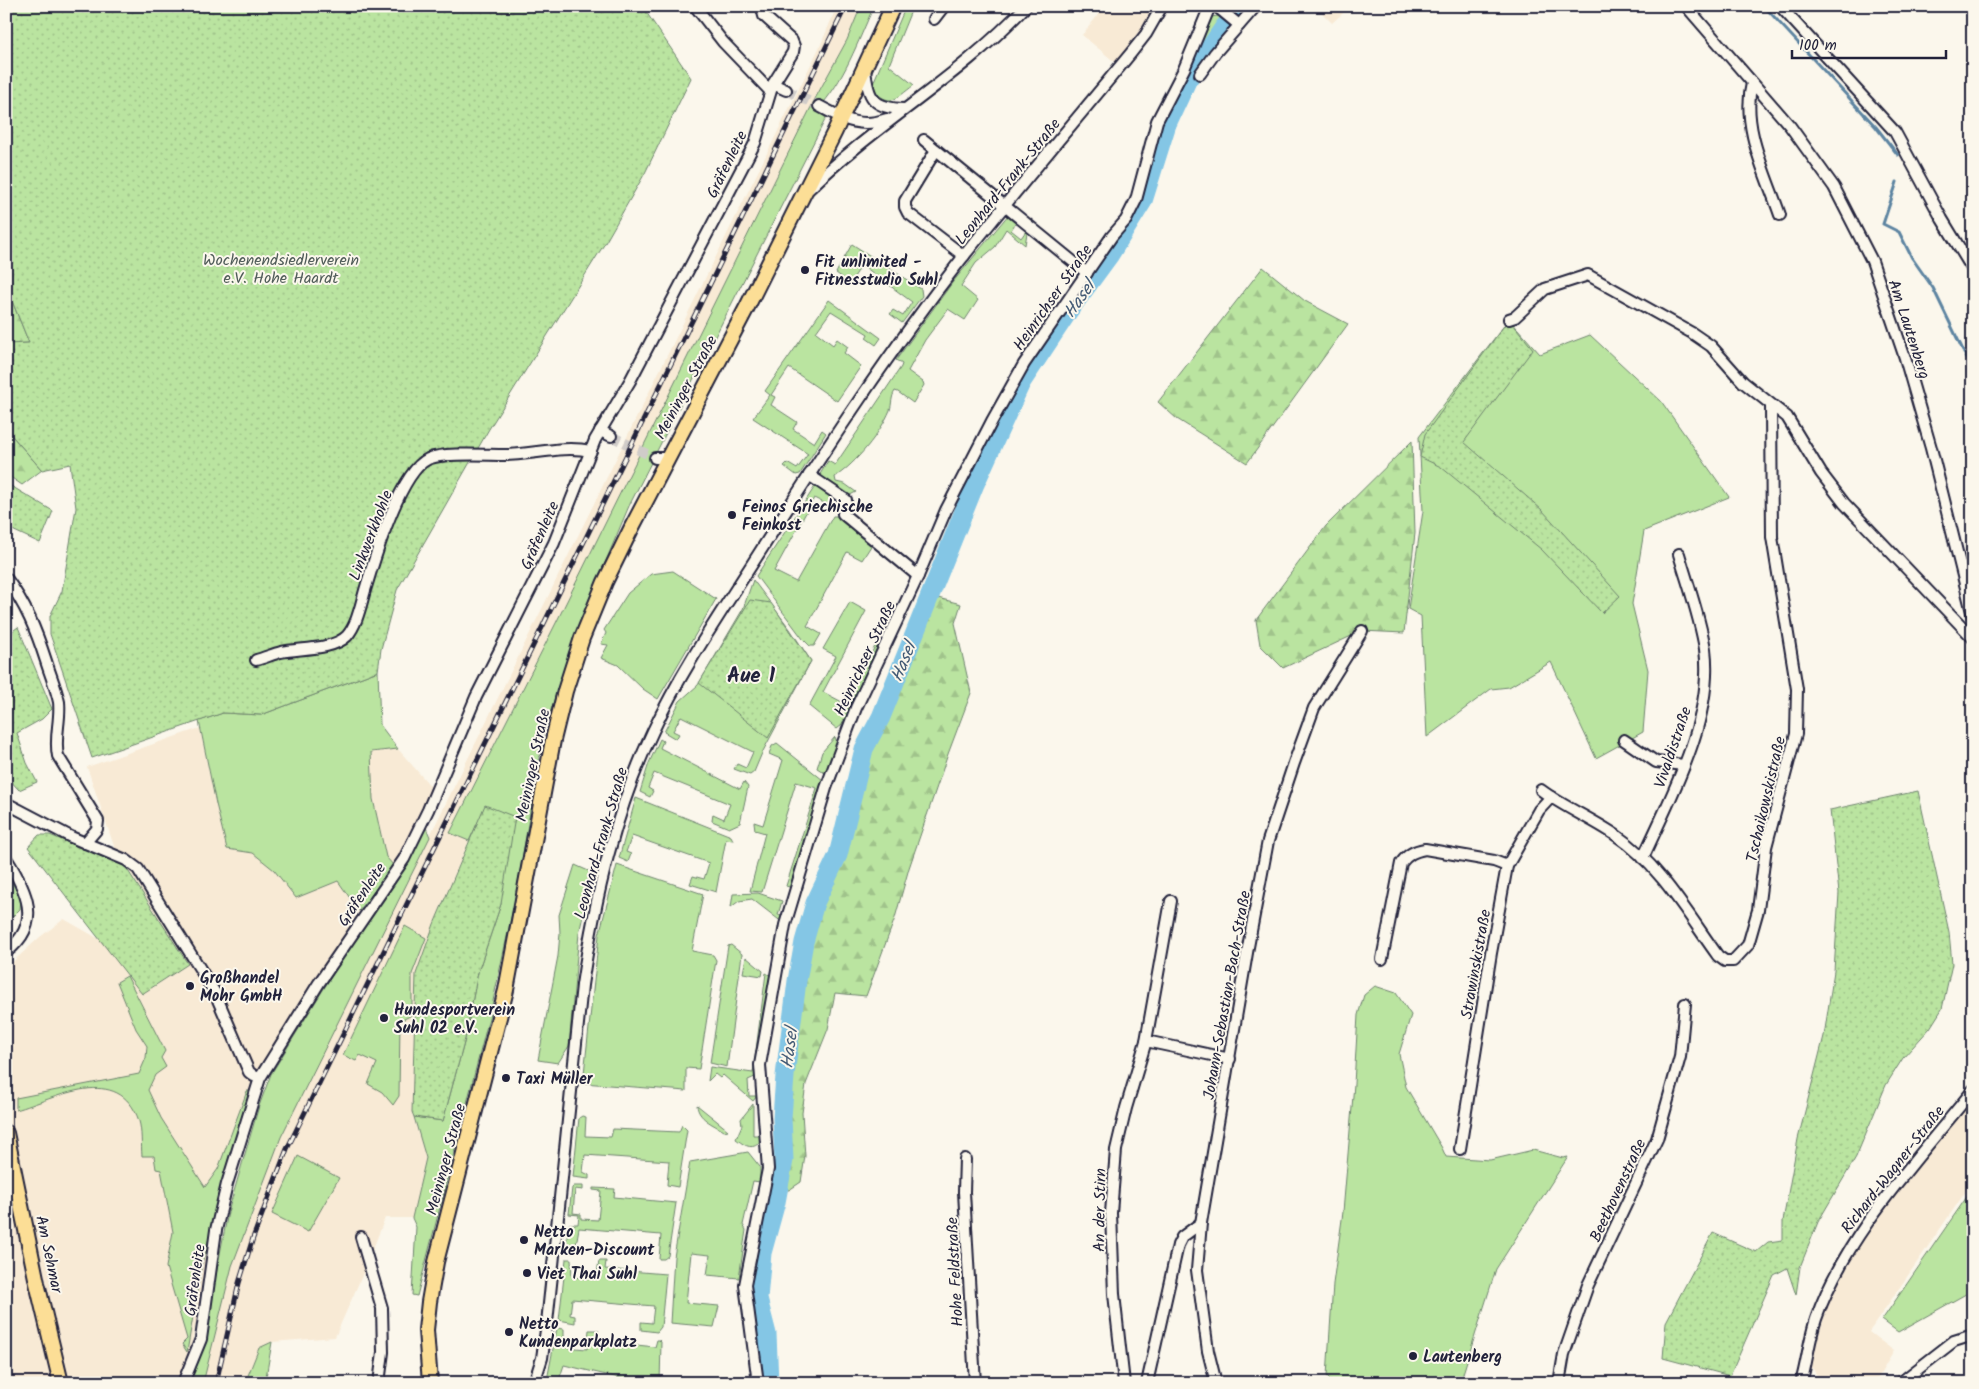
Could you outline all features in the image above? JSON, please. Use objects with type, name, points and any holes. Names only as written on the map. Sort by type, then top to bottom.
[{"type":"main road","name":"Meininger Straße","points":[[430,1383],[426,1330],[436,1262],[506,990],[553,740],[563,699],[582,638],[661,458],[747,307],[842,118],[893,6]]},
{"type":"main road","name":"Am Sehmar","points":[[6,1133],[37,1284],[61,1383]]},
{"type":"street","points":[[696,6],[723,42],[771,88],[786,90]]},
{"type":"street","name":"Gräfenleite","points":[[184,1381],[201,1339],[216,1230],[227,1184],[260,1078],[319,984],[404,859],[432,801],[476,697],[554,543],[590,450],[630,381],[756,143],[771,88],[793,52],[794,46],[792,41],[764,16],[765,6]]},
{"type":"street","points":[[934,19],[944,6]]},
{"type":"street","name":"Meininger Straße","points":[[802,196],[847,153],[974,56],[1026,6]]},
{"type":"street","name":"Leonhard-Frank-Straße","points":[[534,1383],[542,1358],[547,1323],[586,958],[595,908],[608,858],[637,767],[653,730],[672,694],[810,475],[889,357],[964,256],[1146,34],[1162,6]]},
{"type":"street","name":"Heinrichser Straße","points":[[758,1383],[745,1285],[768,1169],[760,1064],[785,925],[826,788],[856,708],[918,576],[946,510],[992,422],[1024,364],[1087,272],[1126,220],[1136,200],[1157,121],[1184,69],[1210,6]]},
{"type":"street","points":[[1216,6],[1240,26]]},
{"type":"street","points":[[1200,74],[1214,53],[1256,6]]},
{"type":"street","name":"Am Lautenberg","points":[[1686,6],[1790,126],[1834,187],[1872,262],[1905,358],[1931,448],[1973,616]]},
{"type":"street","points":[[1780,6],[1895,132],[1942,219],[1973,270]]},
{"type":"street","points":[[865,69],[867,88],[873,99],[888,108],[904,109]]},
{"type":"street","points":[[1752,83],[1749,96],[1753,138],[1780,215]]},
{"type":"street","points":[[819,106],[842,118]]},
{"type":"street","name":"Meininger Straße","points":[[842,118],[851,122],[870,124],[895,116]]},
{"type":"street","points":[[924,140],[1087,272]]},
{"type":"street","points":[[936,150],[904,201],[905,207],[908,213],[964,256]]},
{"type":"street","points":[[1509,319],[1515,317],[1545,289],[1588,275],[1692,333],[1711,346],[1743,382],[1771,406],[1788,417],[1821,473],[1844,503],[1973,638]]},
{"type":"street","name":"Tschaikowskistraße","points":[[1542,790],[1618,836],[1643,858],[1679,901],[1718,956],[1725,961],[1733,961],[1748,945],[1758,910],[1766,848],[1796,734],[1797,688],[1772,537],[1771,406]]},
{"type":"street","points":[[600,431],[611,436]]},
{"type":"street","name":"Linkwerkhohle","points":[[256,660],[281,652],[333,644],[346,636],[355,623],[378,547],[391,514],[403,488],[423,462],[439,457],[510,455],[578,448],[590,450]]},
{"type":"street","points":[[810,475],[846,500],[843,514],[918,576]]},
{"type":"street","name":"Vivaldistraße","points":[[1643,858],[1684,765],[1701,714],[1705,691],[1705,650],[1679,554]]},
{"type":"street","points":[[6,578],[18,594],[34,624],[55,686],[59,703],[56,744],[58,756],[98,824],[97,830],[85,843]]},
{"type":"street","name":"Johann-Sebastian-Bach-Straße","points":[[1216,1383],[1208,1351],[1197,1270],[1201,1223],[1248,946],[1268,841],[1314,708],[1362,631]]},
{"type":"street","points":[[1624,740],[1656,762],[1684,765]]},
{"type":"street","name":"Strawinskistraße","points":[[1460,1150],[1491,953],[1507,866],[1539,810],[1551,797]]},
{"type":"street","points":[[6,802],[85,843],[126,860],[138,869],[215,993],[249,1072],[260,1078]]},
{"type":"street","points":[[1382,959],[1401,863],[1406,856],[1415,850],[1425,849],[1494,861],[1507,866]]},
{"type":"street","points":[[6,858],[26,892],[29,910],[20,938],[6,952]]},
{"type":"street","name":"An der Stirn","points":[[1124,1383],[1114,1294],[1111,1213],[1116,1150],[1126,1108],[1146,1041],[1171,901]]},
{"type":"street","name":"Beethovenstraße","points":[[1559,1383],[1564,1354],[1588,1285],[1644,1171],[1657,1139],[1680,1057],[1685,1004]]},
{"type":"street","points":[[1146,1041],[1230,1059]]},
{"type":"street","name":"Richard-Wagner-Straße","points":[[1804,1381],[1819,1312],[1861,1230],[1973,1090]]},
{"type":"street","name":"Hohe Feldstraße","points":[[964,1159],[964,1192],[975,1383]]},
{"type":"street","points":[[1148,1383],[1178,1245],[1182,1237],[1201,1223]]},
{"type":"street","points":[[361,1237],[382,1308],[383,1352],[379,1383]]},
{"type":"street","points":[[1900,1383],[1954,1341],[1973,1335]]},
{"type":"shaded area","points":[[837,6],[861,6],[847,40],[816,97],[556,623],[450,832],[469,841],[434,924],[412,1112],[426,1158],[412,1218],[385,1218],[335,1337],[272,1342],[259,1348],[245,1383],[203,1383],[232,1266],[281,1137],[821,44]]},
{"type":"shaded area","points":[[1091,6],[1155,6],[1143,30],[1116,63],[1082,35],[1099,14]]},
{"type":"shaded area","points":[[1315,6],[1351,6],[1332,23]]},
{"type":"shaded area","points":[[200,728],[227,849],[253,853],[274,870],[296,898],[338,881],[359,911],[261,1069],[228,1162],[192,1343],[177,1383],[6,1383],[6,1110],[14,1108],[6,1065],[6,968],[40,937],[64,919],[101,940],[142,994],[188,964],[115,849],[87,767]]},
{"type":"shaded area","points":[[398,749],[433,789],[404,851],[394,866],[386,857],[373,799],[371,752]]},
{"type":"shaded area","points":[[1973,1095],[1973,1181],[1869,1332],[1894,1351],[1875,1383],[1834,1383],[1816,1374],[1810,1364],[1825,1314],[1841,1271],[1864,1231]]},
{"type":"green space","name":"Wochenendsiedlerverein e.V. Hohe Haardt","points":[[6,6],[642,6],[691,78],[645,173],[605,243],[489,429],[397,590],[381,649],[378,671],[261,715],[223,713],[92,758],[50,634],[50,616],[62,591],[76,508],[70,464],[42,470],[6,429],[6,344],[29,343],[6,286]]},
{"type":"green space","points":[[861,6],[874,6],[843,74],[827,99],[817,110],[826,118],[629,506],[575,634],[543,735],[516,895],[491,1010],[417,1296],[412,1295],[416,1227],[412,1218],[426,1158],[414,1117],[443,1121],[465,1039],[478,972],[501,904],[486,805],[469,841],[450,833],[816,97],[847,40]]},
{"type":"green space","points":[[906,6],[913,6],[889,65],[914,85],[897,98],[888,100],[871,88]]},
{"type":"green space","points":[[1218,16],[1222,19],[1191,62],[1206,21],[1211,17]]},
{"type":"green space","points":[[1009,214],[1017,221],[1011,230],[1021,238],[1026,231],[1025,245],[1006,229],[995,247],[976,263],[961,286],[978,300],[965,320],[948,309],[925,340],[908,371],[923,382],[924,385],[913,403],[895,391],[886,419],[874,438],[851,464],[835,477],[836,482],[845,484],[856,492],[845,495],[819,476],[828,461],[835,465],[901,367],[902,364],[896,360],[952,283]]},
{"type":"green space","points":[[852,244],[921,289],[922,296],[902,323],[890,314],[893,310],[903,316],[912,302],[862,265],[850,283],[836,273]]},
{"type":"green space","points":[[1263,267],[1305,301],[1348,324],[1247,463],[1177,419],[1158,402]]},
{"type":"green space","points":[[6,286],[29,343],[6,344]]},
{"type":"green space","points":[[829,300],[881,338],[876,345],[866,338],[868,334],[831,311],[816,332],[833,345],[837,339],[848,347],[844,353],[861,366],[837,401],[789,368],[771,395],[775,397],[771,405],[797,422],[793,429],[814,443],[822,430],[826,433],[800,474],[796,475],[784,466],[787,463],[797,469],[808,454],[753,418],[770,395],[765,391]]},
{"type":"green space","points":[[1509,319],[1540,354],[1590,335],[1661,401],[1729,497],[1644,531],[1632,604],[1648,670],[1643,732],[1596,758],[1551,662],[1509,687],[1491,689],[1427,737],[1421,616],[1408,609],[1423,511],[1419,437]]},
{"type":"green space","points":[[1509,319],[1533,349],[1464,442],[1542,510],[1620,596],[1602,613],[1542,550],[1441,467],[1420,457],[1425,434]]},
{"type":"green space","points":[[6,429],[42,470],[22,485],[6,474]]},
{"type":"green space","points":[[1412,441],[1415,533],[1404,633],[1362,631],[1283,668],[1260,645],[1256,620],[1326,526]]},
{"type":"green space","points":[[6,483],[53,511],[40,543],[6,527]]},
{"type":"green space","points":[[816,485],[832,498],[830,506],[814,498],[774,571],[796,582],[833,516],[839,516],[871,541],[871,546],[862,560],[847,552],[807,626],[821,634],[814,646],[810,646],[756,576]]},
{"type":"green space","points":[[673,571],[716,599],[658,699],[643,689],[618,665],[601,658],[608,645],[601,644],[606,633],[604,630],[628,593],[651,574]]},
{"type":"green space","points":[[753,580],[790,629],[811,661],[762,753],[754,772],[750,775],[734,769],[737,764],[746,768],[753,752],[681,716],[673,731],[679,734],[676,739],[664,732],[680,701],[698,685],[743,609]]},
{"type":"green space","points":[[930,596],[961,604],[955,623],[971,693],[909,868],[895,918],[866,996],[835,993],[828,1029],[806,1084],[802,1113],[805,1156],[801,1182],[789,1190],[778,1189],[784,1160],[782,1118],[785,1076],[804,942],[815,903],[838,855],[864,749],[881,717]]},
{"type":"green space","points":[[750,600],[771,603],[811,661],[768,738],[699,683]]},
{"type":"green space","points":[[850,602],[866,611],[823,692],[844,703],[890,619],[842,725],[837,729],[809,706],[836,656],[823,649]]},
{"type":"green space","points":[[18,627],[52,709],[42,719],[17,733],[27,763],[37,782],[19,790],[6,776],[6,636]]},
{"type":"green space","points":[[378,671],[380,725],[398,749],[371,752],[373,799],[386,857],[394,866],[359,911],[338,881],[296,898],[274,870],[253,853],[227,849],[199,721],[223,713],[261,715]]},
{"type":"green space","points":[[835,737],[837,746],[835,756],[831,766],[825,773],[817,768],[822,752]]},
{"type":"green space","points":[[660,739],[663,741],[660,748],[740,789],[744,782],[748,787],[740,823],[729,828],[712,821],[713,814],[724,819],[730,804],[654,773],[648,788],[653,791],[650,797],[640,792],[649,763]]},
{"type":"green space","points":[[777,743],[823,780],[824,787],[792,888],[786,886],[817,788],[796,782],[762,892],[750,891],[765,833],[755,830],[754,822],[763,825],[783,760],[769,754],[772,746]]},
{"type":"green space","points":[[1918,791],[1949,932],[1952,964],[1942,1009],[1930,1028],[1903,1058],[1886,1085],[1856,1157],[1818,1222],[1800,1267],[1796,1295],[1787,1268],[1774,1275],[1730,1376],[1663,1358],[1666,1322],[1713,1233],[1756,1252],[1768,1242],[1783,1240],[1783,1221],[1798,1139],[1824,1036],[1834,971],[1839,893],[1830,810]]},
{"type":"green space","points":[[636,798],[731,836],[733,840],[726,839],[716,892],[690,884],[693,876],[704,879],[709,863],[632,836],[626,852],[631,854],[628,862],[619,858]]},
{"type":"green space","points":[[485,805],[515,817],[501,904],[478,972],[465,1039],[443,1121],[414,1117],[412,1112],[416,974],[434,924]]},
{"type":"green space","points":[[425,825],[430,837],[281,1137],[232,1266],[203,1383],[186,1383],[204,1338],[228,1212],[259,1106],[271,1074]]},
{"type":"green space","points":[[39,835],[50,835],[125,866],[188,964],[142,994],[28,847]]},
{"type":"green space","points":[[575,865],[593,873],[579,933],[569,1046],[558,1063],[538,1060],[558,956],[559,915]]},
{"type":"green space","points":[[617,865],[703,894],[692,951],[713,955],[716,960],[699,1069],[686,1068],[686,1091],[583,1083],[599,935]]},
{"type":"green space","points":[[6,871],[21,900],[20,909],[6,923]]},
{"type":"green space","points":[[758,893],[782,901],[778,915],[785,916],[783,923],[752,899],[739,901],[731,907],[733,894]]},
{"type":"green space","name":"Hundesportverein Suhl 02 e.V.","points":[[405,926],[426,938],[412,974],[412,1015],[400,1021],[399,1096],[393,1105],[382,1092],[368,1084],[377,1063],[360,1055],[356,1061],[343,1055]]},
{"type":"green space","points":[[731,945],[742,954],[727,1067],[710,1063],[728,946]]},
{"type":"green space","points":[[746,957],[763,971],[762,976],[743,973]]},
{"type":"green space","points":[[766,973],[773,977],[757,1076],[748,1080],[749,1096],[757,1096],[753,1101],[723,1075],[720,1078],[715,1074],[708,1081],[710,1067],[753,1073]]},
{"type":"green space","points":[[127,976],[165,1051],[161,1058],[166,1067],[155,1075],[148,1090],[161,1118],[205,1187],[218,1169],[247,1091],[254,1091],[220,1198],[202,1263],[187,1352],[182,1344],[187,1339],[166,1267],[173,1232],[161,1170],[156,1169],[154,1156],[142,1156],[140,1125],[130,1103],[117,1093],[102,1089],[85,1089],[16,1110],[16,1098],[139,1074],[146,1058],[147,1046],[136,1029],[117,982]]},
{"type":"green space","points":[[1375,986],[1396,993],[1411,1015],[1399,1054],[1406,1087],[1446,1157],[1490,1160],[1533,1150],[1563,1158],[1568,1157],[1496,1269],[1460,1383],[1334,1383],[1327,1376],[1333,1284],[1343,1212],[1354,1084],[1358,1015],[1364,995]]},
{"type":"green space","points":[[753,1104],[753,1135],[761,1135],[760,1142],[751,1147],[736,1139],[742,1125],[741,1119]]},
{"type":"green space","points":[[697,1105],[728,1130],[724,1131],[703,1118]]},
{"type":"green space","points":[[582,1116],[586,1117],[585,1136],[611,1137],[613,1129],[679,1132],[682,1125],[687,1130],[678,1187],[667,1185],[669,1161],[585,1155],[583,1172],[589,1175],[589,1179],[573,1177],[579,1118]]},
{"type":"green space","points":[[748,1152],[760,1167],[760,1182],[753,1181],[743,1225],[746,1230],[739,1278],[707,1275],[710,1255],[691,1253],[686,1303],[719,1306],[714,1327],[670,1323],[674,1257],[690,1162]]},
{"type":"green space","points":[[298,1156],[339,1178],[308,1232],[272,1214]]},
{"type":"green space","points":[[574,1186],[583,1186],[583,1190],[575,1189],[573,1213],[581,1214],[581,1219],[598,1220],[601,1191],[593,1190],[593,1188],[615,1189],[614,1197],[676,1203],[668,1256],[664,1259],[659,1259],[661,1235],[579,1228],[576,1245],[583,1246],[582,1251],[568,1250],[569,1245],[566,1244],[569,1224],[578,1224],[579,1215],[569,1214],[572,1188]]},
{"type":"green space","points":[[1973,1188],[1973,1290],[1898,1332],[1882,1320]]},
{"type":"green space","points":[[566,1259],[571,1259],[572,1277],[596,1279],[599,1261],[606,1261],[605,1269],[666,1274],[661,1327],[657,1332],[641,1330],[641,1322],[652,1323],[654,1306],[572,1299],[570,1315],[575,1316],[575,1323],[559,1320]]},
{"type":"green space","points":[[557,1328],[564,1329],[564,1347],[587,1349],[589,1330],[598,1330],[600,1341],[655,1347],[657,1340],[659,1340],[661,1342],[660,1383],[632,1383],[632,1381],[564,1365],[558,1383],[547,1380]]},
{"type":"green space","points":[[272,1342],[265,1383],[245,1383],[259,1348]]},
{"type":"waterway","name":"Hasel","points":[[769,1383],[767,1334],[758,1299],[762,1253],[776,1202],[784,1160],[782,1118],[785,1076],[797,981],[804,942],[815,903],[838,855],[864,749],[881,717],[975,484],[1021,383],[1068,312],[1109,256],[1143,201],[1167,124],[1187,81],[1224,27],[1243,6]]},
{"type":"waterway","points":[[1764,6],[1876,127],[1898,155]]},
{"type":"waterway","points":[[1897,182],[1883,224],[1899,232],[1912,258],[1933,288],[1973,371]]},
{"type":"tunnel","points":[[786,90],[819,106]]},
{"type":"tunnel","points":[[611,436],[655,458]]},
{"type":"railway","points":[[216,1383],[239,1283],[253,1238],[287,1149],[846,6]]},
{"type":"place","name":"Fit unlimited - Fitnesstudio Suhl","points":[[805,270]]},
{"type":"place","name":"Feinos Griechische Feinkost","points":[[732,515]]},
{"type":"place","name":"Großhandel Mohr GmbH","points":[[190,986]]},
{"type":"place","name":"Hundesportverein Suhl 02 e.V.","points":[[384,1018]]},
{"type":"place","name":"Taxi Müller","points":[[506,1078]]},
{"type":"place","name":"Netto Marken-Discount","points":[[524,1240]]},
{"type":"place","name":"Viet Thai Suhl","points":[[527,1273]]},
{"type":"place","name":"Netto Kundenparkplatz","points":[[509,1332]]},
{"type":"place","name":"Lautenberg","points":[[1413,1356]]},
{"type":"district","name":"Aue 1","points":[[751,675]]}]
